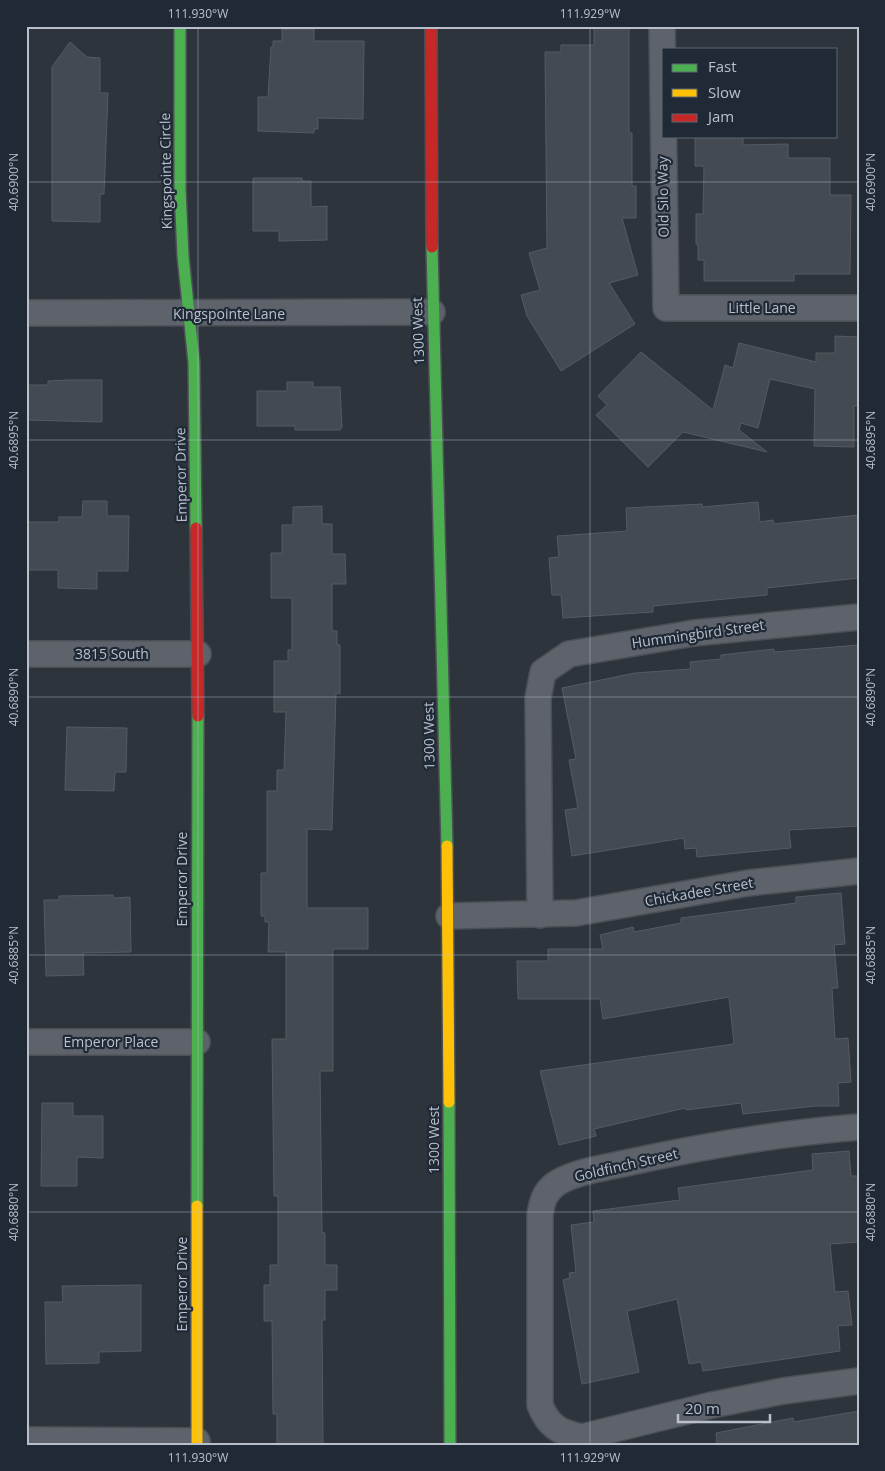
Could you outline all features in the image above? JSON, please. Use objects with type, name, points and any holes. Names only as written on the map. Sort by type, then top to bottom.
[{"type":"street","name":"Kingspointe Circle","points":[[180,26],[180,189],[189,314]]},
{"type":"street","name":"1300 West","points":[[431,26],[432,312],[449,916],[450,1445]]},
{"type":"street","name":"Old Silo Way","points":[[662,26],[662,48]]},
{"type":"street","name":"Old Silo Way","points":[[664,138],[666,308]]},
{"type":"street","name":"Little Lane","points":[[666,308],[859,308]]},
{"type":"street","name":"Kingspointe Lane","points":[[26,313],[432,312]]},
{"type":"street","name":"Emperor Drive","points":[[189,314],[194,363],[198,654],[196,1042],[197,1443]]},
{"type":"street","name":"Hummingbird Street","points":[[540,915],[538,698],[543,672],[569,654],[694,633],[859,616]]},
{"type":"street","name":"3815 South","points":[[26,654],[198,654]]},
{"type":"street","name":"Chickadee Street","points":[[449,916],[576,913],[748,883],[859,871]]},
{"type":"street","name":"Emperor Place","points":[[26,1042],[196,1042]]},
{"type":"street","name":"Goldfinch Street","points":[[859,1127],[748,1140],[664,1155],[567,1178],[548,1190],[542,1202],[540,1215],[538,1378],[540,1405],[545,1418],[554,1428],[582,1437],[712,1405],[783,1391],[859,1381]]},
{"type":"street","points":[[26,1440],[197,1443]]},
{"type":"building","points":[[594,26],[629,26],[629,133],[632,133],[632,186],[636,186],[636,218],[622,218],[638,275],[609,283],[635,324],[561,371],[527,316],[521,295],[540,290],[529,253],[547,248],[545,52],[561,52],[561,45],[594,45]]},
{"type":"building","points":[[282,29],[314,29],[314,41],[364,41],[363,119],[318,118],[318,129],[314,129],[314,133],[258,131],[258,97],[268,97],[271,47],[273,47],[273,41],[282,41]]},
{"type":"building","points":[[70,42],[87,57],[100,58],[100,93],[108,93],[104,194],[100,194],[100,222],[52,221],[52,67]]},
{"type":"building","points":[[695,138],[743,138],[743,145],[788,144],[788,158],[830,158],[830,195],[851,195],[850,274],[794,274],[794,281],[704,281],[704,260],[698,260],[698,244],[696,244],[696,214],[703,214],[704,166],[695,166]]},
{"type":"building","points":[[253,178],[302,178],[302,181],[311,181],[311,207],[327,206],[327,240],[279,241],[279,231],[253,231]]},
{"type":"building","points":[[835,336],[859,337],[859,406],[854,406],[854,447],[814,446],[815,389],[770,379],[758,428],[741,423],[739,430],[767,452],[683,432],[648,467],[596,415],[607,405],[598,396],[641,352],[713,410],[725,365],[733,368],[739,343],[816,362],[816,353],[835,353]]},
{"type":"building","points":[[102,380],[102,422],[26,420],[26,385],[48,385],[48,381]]},
{"type":"building","points":[[287,382],[313,382],[313,387],[340,387],[342,427],[340,430],[295,430],[295,426],[257,426],[257,391],[287,391]]},
{"type":"building","points":[[83,501],[107,501],[107,516],[129,516],[128,571],[97,571],[97,589],[58,588],[58,570],[26,570],[26,522],[59,522],[59,517],[82,517]]},
{"type":"building","points":[[758,502],[760,522],[773,520],[774,524],[859,515],[859,578],[767,588],[767,595],[653,606],[653,612],[563,618],[561,595],[552,595],[549,558],[559,557],[557,536],[627,531],[626,508],[702,504],[702,507]]},
{"type":"building","points":[[322,506],[322,524],[332,524],[332,554],[345,554],[346,584],[332,584],[332,631],[337,631],[337,645],[340,645],[340,694],[336,693],[332,830],[307,829],[307,908],[368,908],[368,949],[333,949],[333,1071],[320,1071],[322,1233],[325,1233],[325,1265],[337,1265],[337,1290],[325,1290],[325,1320],[322,1320],[323,1444],[277,1445],[277,1414],[273,1414],[272,1321],[264,1321],[264,1285],[270,1285],[270,1265],[278,1265],[278,1196],[274,1196],[272,1039],[286,1039],[286,952],[268,952],[269,922],[265,922],[265,916],[261,916],[261,873],[267,873],[267,791],[277,791],[277,770],[284,770],[286,712],[274,712],[274,661],[288,661],[288,650],[292,650],[292,598],[271,598],[271,553],[282,553],[282,525],[293,525],[293,507]]},
{"type":"building","points":[[859,645],[859,826],[789,830],[791,848],[697,857],[696,848],[685,849],[684,838],[572,856],[565,810],[578,808],[569,760],[576,759],[562,688],[635,673],[691,669],[690,662],[721,659],[721,655],[774,649],[774,652]]},
{"type":"building","points":[[67,727],[127,728],[126,772],[115,772],[114,791],[65,790]]},
{"type":"building","points":[[841,893],[845,944],[834,945],[838,988],[832,988],[835,1039],[848,1038],[851,1082],[838,1083],[839,1106],[815,1106],[743,1114],[741,1103],[686,1110],[685,1108],[594,1129],[596,1136],[559,1145],[540,1071],[734,1044],[729,997],[603,1019],[600,999],[518,999],[517,961],[548,961],[548,949],[603,949],[600,935],[633,927],[634,932],[681,923],[681,918],[796,903],[796,897]]},
{"type":"building","points":[[113,895],[113,898],[130,897],[131,952],[83,953],[84,975],[46,976],[44,900],[59,900],[59,896]]},
{"type":"building","points":[[42,1103],[73,1103],[73,1116],[103,1116],[103,1158],[77,1157],[77,1186],[41,1186]]},
{"type":"building","points":[[849,1151],[851,1176],[859,1176],[859,1242],[830,1244],[835,1292],[848,1291],[852,1325],[838,1326],[840,1351],[703,1371],[701,1362],[689,1364],[677,1299],[627,1311],[639,1372],[582,1384],[563,1280],[570,1278],[569,1273],[576,1272],[571,1225],[594,1222],[593,1211],[680,1200],[678,1188],[813,1170],[812,1154]]},
{"type":"building","points":[[141,1285],[141,1351],[99,1352],[99,1363],[46,1364],[45,1302],[63,1302],[62,1286]]},
{"type":"building","points":[[859,1411],[859,1445],[717,1445],[716,1433],[793,1418],[794,1422]]},
{"type":"traffic: fast","points":[[180,26],[180,189],[183,256],[194,363],[196,528]]},
{"type":"traffic: fast","points":[[432,247],[447,846]]},
{"type":"traffic: fast","points":[[197,1206],[198,716]]},
{"type":"traffic: fast","points":[[449,1102],[450,1445]]},
{"type":"traffic: slow","points":[[447,846],[449,1102]]},
{"type":"traffic: slow","points":[[197,1206],[197,1445]]},
{"type":"traffic: jam","points":[[431,26],[432,247]]},
{"type":"traffic: jam","points":[[196,528],[198,716]]}]
